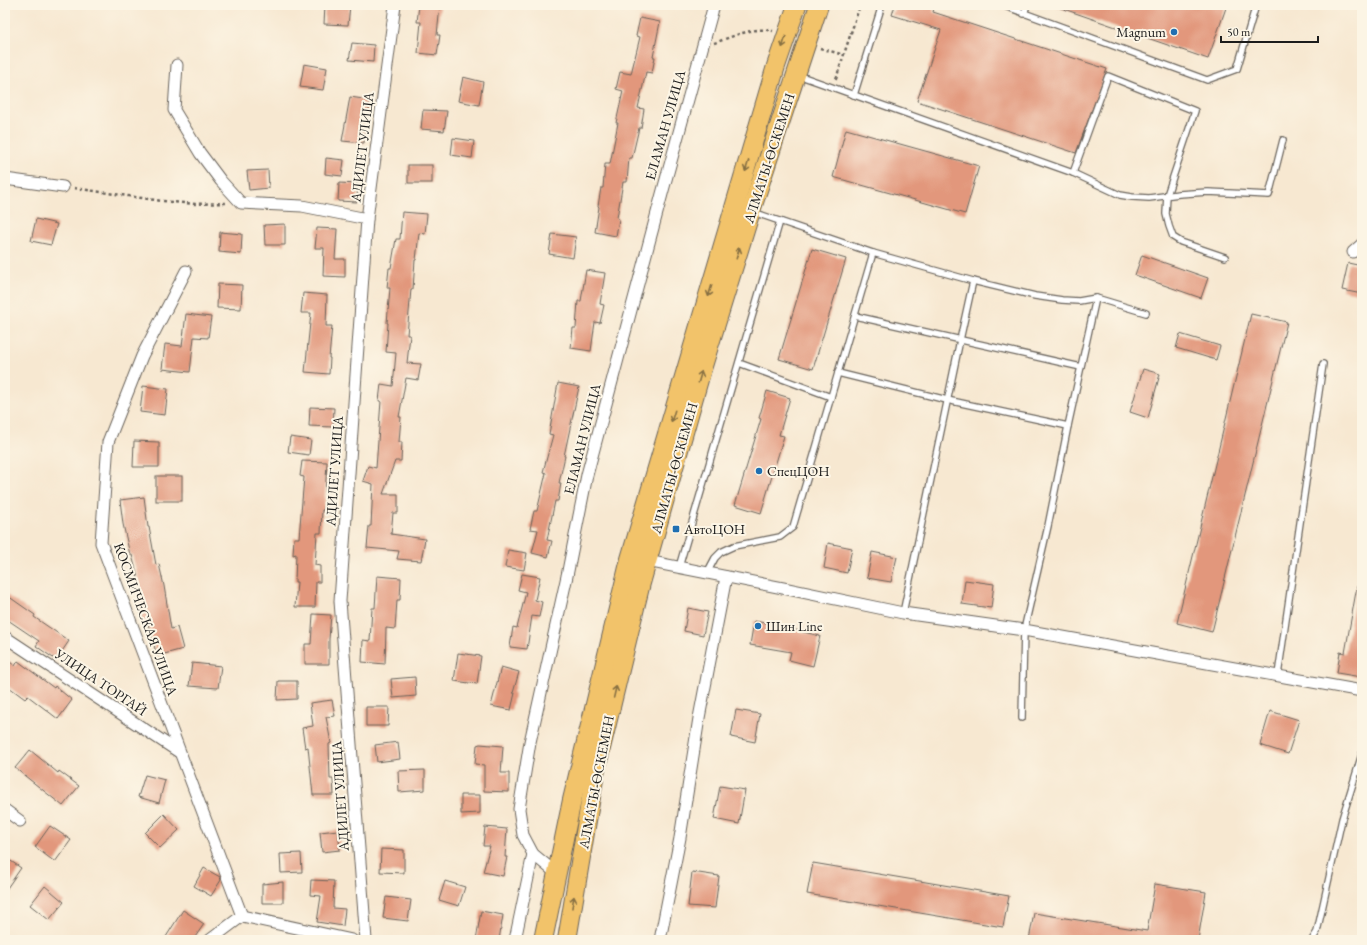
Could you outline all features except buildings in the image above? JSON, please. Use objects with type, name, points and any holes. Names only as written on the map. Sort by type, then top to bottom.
[{"type":"main road","name":"АЛМАТЫ-ӨСКЕМЕН","points":[[543,940],[572,800],[630,559],[796,5]]},
{"type":"main road","name":"АЛМАТЫ-ӨСКЕМЕН","points":[[567,940],[595,773],[647,561],[702,369],[751,211],[819,5]]},
{"type":"main road","points":[[572,800],[590,803]]},
{"type":"street","name":"АДИЛЕТ УЛИЦА","points":[[366,940],[340,601],[367,219],[396,5]]},
{"type":"street","name":"ЕЛАМАН УЛИЦА","points":[[556,873],[533,854],[523,835],[519,809],[530,742],[567,576],[587,475],[714,5]]},
{"type":"street","points":[[177,66],[174,110],[200,153],[241,204],[302,206],[367,219]]},
{"type":"street","points":[[5,179],[63,187]]},
{"type":"street","points":[[1353,252],[1362,244]]},
{"type":"street","name":"КОСМИЧЕСКАЯ УЛИЦА","points":[[186,271],[142,356],[108,442],[101,543],[242,916]]},
{"type":"street","points":[[647,561],[903,613],[1024,630],[1362,691]]},
{"type":"street","points":[[660,940],[680,838],[699,718],[726,577]]},
{"type":"street","name":"УЛИЦА ТОРГАЙ","points":[[5,637],[179,752]]},
{"type":"street","points":[[5,810],[20,821]]},
{"type":"street","points":[[514,940],[533,854]]},
{"type":"street","points":[[210,940],[242,916],[352,940]]},
{"type":"lane","points":[[854,95],[882,5]]},
{"type":"lane","points":[[1002,5],[1207,80],[1237,69],[1256,5]]},
{"type":"lane","points":[[1024,14],[1027,5]]},
{"type":"lane","points":[[796,74],[1073,173],[1120,195],[1132,198],[1149,198],[1208,192],[1270,195],[1283,140]]},
{"type":"lane","points":[[1073,173],[1108,76],[1195,111],[1168,195],[1166,214],[1173,237],[1181,242],[1225,257]]},
{"type":"lane","points":[[751,211],[873,253],[974,281],[1036,296],[1062,300],[1096,298],[1146,313]]},
{"type":"lane","points":[[679,567],[780,221]]},
{"type":"lane","points":[[707,573],[715,558],[721,552],[734,546],[780,537],[793,527],[873,253]]},
{"type":"lane","points":[[903,613],[947,400],[974,281]]},
{"type":"lane","points":[[1022,718],[1024,630],[1048,526],[1096,298]]},
{"type":"lane","points":[[855,316],[1081,367]]},
{"type":"lane","points":[[739,363],[831,397]]},
{"type":"lane","points":[[1278,675],[1323,364]]},
{"type":"lane","points":[[838,373],[947,400],[1068,426]]},
{"type":"lane","points":[[1312,940],[1317,932],[1342,819],[1362,754]]},
{"type":"path","points":[[833,87],[860,5]]},
{"type":"path","points":[[703,48],[759,29],[768,30],[786,36]]},
{"type":"path","points":[[806,44],[844,55]]},
{"type":"path","points":[[63,187],[162,201],[195,204],[241,204]]},
{"type":"place","name":"Magnum","points":[[1174,32]]},
{"type":"place","name":"СпецЦОН","points":[[759,471]]},
{"type":"place","name":"АвтоЦОН","points":[[676,529]]},
{"type":"place","name":"Шин Line","points":[[758,626]]}]
